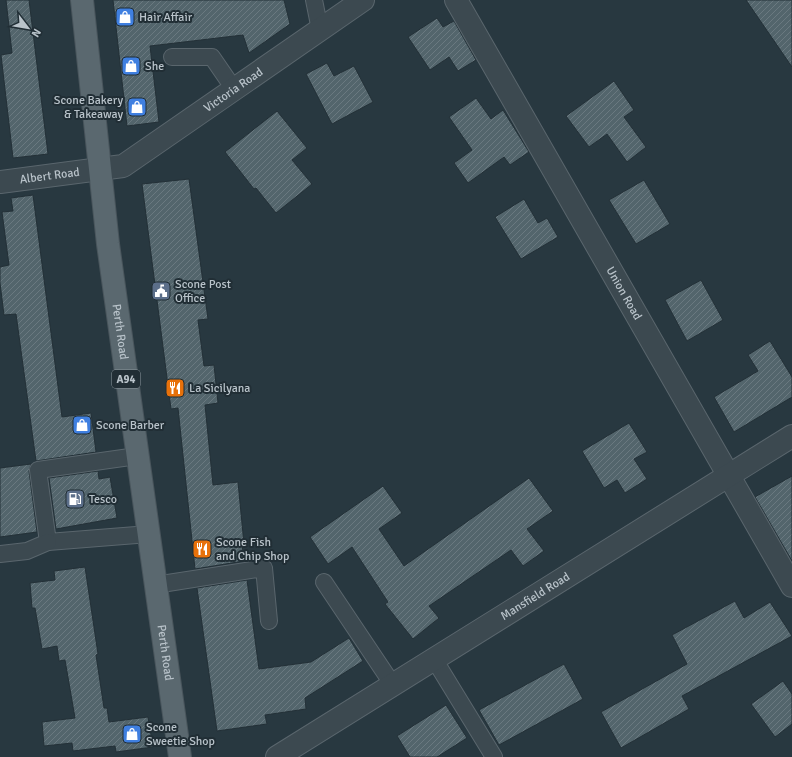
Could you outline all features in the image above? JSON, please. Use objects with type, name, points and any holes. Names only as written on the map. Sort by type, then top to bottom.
[{"type":"main road","name":"Perth Road","points":[[82,0],[99,170],[137,456],[180,757]]},
{"type":"street","name":"Victoria Road","points":[[99,170],[123,166],[363,0]]},
{"type":"street","name":"Union Road","points":[[456,0],[792,586]]},
{"type":"street","name":"Albert Road","points":[[0,182],[99,170]]},
{"type":"street","name":"Mansfield Road","points":[[277,757],[792,436]]},
{"type":"lane","points":[[314,0],[320,30]]},
{"type":"lane","points":[[172,58],[212,58],[234,89]]},
{"type":"lane","points":[[48,542],[38,470],[137,456]]},
{"type":"lane","points":[[0,554],[27,551],[48,542],[149,534]]},
{"type":"lane","points":[[155,585],[264,568],[269,620]]},
{"type":"lane","points":[[324,582],[393,685]]},
{"type":"lane","points":[[434,659],[494,757]]},
{"type":"building","points":[[6,0],[29,0],[48,154],[13,158],[1,55],[12,53]]},
{"type":"building","points":[[113,0],[284,0],[290,24],[249,53],[243,35],[150,46],[159,122],[127,126]]},
{"type":"building","points":[[746,0],[792,0],[792,67]]},
{"type":"building","points":[[437,18],[443,27],[454,21],[476,60],[458,71],[449,57],[430,70],[408,37]]},
{"type":"building","points":[[327,63],[334,76],[354,66],[373,102],[332,124],[306,74]]},
{"type":"building","points":[[614,81],[634,110],[624,117],[646,147],[627,162],[607,134],[589,147],[566,116]]},
{"type":"building","points":[[476,98],[491,119],[503,110],[529,152],[510,165],[504,157],[468,183],[454,163],[472,150],[449,117]]},
{"type":"building","points":[[277,111],[307,148],[292,160],[312,184],[276,213],[256,188],[254,189],[225,152]]},
{"type":"building","points":[[189,179],[208,319],[198,320],[204,366],[214,365],[218,403],[205,405],[213,485],[238,482],[244,544],[242,544],[244,561],[195,569],[178,408],[171,409],[142,184]]},
{"type":"building","points":[[644,180],[670,224],[636,244],[609,200]]},
{"type":"building","points":[[33,195],[62,417],[91,413],[96,452],[36,461],[16,314],[4,315],[0,283],[0,267],[9,265],[2,212],[13,211],[11,198]]},
{"type":"building","points":[[524,199],[538,223],[547,218],[558,237],[521,259],[495,217]]},
{"type":"building","points":[[701,280],[723,320],[687,341],[665,300]]},
{"type":"building","points":[[770,341],[792,377],[792,397],[734,432],[714,397],[758,371],[748,355]]},
{"type":"building","points":[[629,423],[647,452],[634,459],[647,479],[625,493],[617,480],[604,488],[582,451]]},
{"type":"building","points":[[31,464],[29,471],[37,532],[0,537],[0,468]]},
{"type":"building","points":[[98,471],[99,479],[110,477],[117,518],[56,529],[49,478]]},
{"type":"building","points":[[792,476],[792,561],[755,497]]},
{"type":"building","points":[[529,478],[553,511],[527,529],[544,551],[523,566],[511,550],[429,606],[439,618],[413,639],[385,604],[388,602],[352,547],[328,564],[310,537],[383,486],[402,513],[379,529],[404,566]]},
{"type":"building","points":[[85,567],[98,654],[96,655],[104,708],[107,708],[109,722],[148,717],[153,747],[116,752],[115,746],[73,751],[72,743],[44,746],[42,722],[75,718],[65,660],[59,661],[57,646],[42,649],[35,608],[32,608],[30,583],[55,580],[54,571]]},
{"type":"building","points":[[247,580],[259,669],[311,662],[349,638],[363,661],[305,698],[306,709],[265,715],[267,724],[217,731],[197,588]]},
{"type":"building","points":[[735,601],[744,618],[770,602],[792,636],[682,696],[689,709],[621,748],[601,712],[687,664],[672,635]]},
{"type":"building","points":[[564,664],[583,699],[499,745],[479,710]]},
{"type":"building","points":[[783,681],[792,694],[792,724],[775,737],[751,704]]},
{"type":"building","points":[[446,705],[467,738],[437,757],[410,757],[397,736]]},
{"type":"place","name":"Hair Affair","points":[[125,17]]},
{"type":"place","name":"She","points":[[131,66]]},
{"type":"place","name":"Scone Bakery & Takeaway","points":[[137,107]]},
{"type":"place","name":"Scone Post Office","points":[[161,291]]},
{"type":"place","name":"La Sicilyana","points":[[175,388]]},
{"type":"place","name":"Scone Barber","points":[[82,425]]},
{"type":"place","name":"Tesco","points":[[75,499]]},
{"type":"place","name":"Scone Fish and Chip Shop","points":[[202,549]]},
{"type":"place","name":"Scone Sweetie Shop","points":[[132,734]]}]
